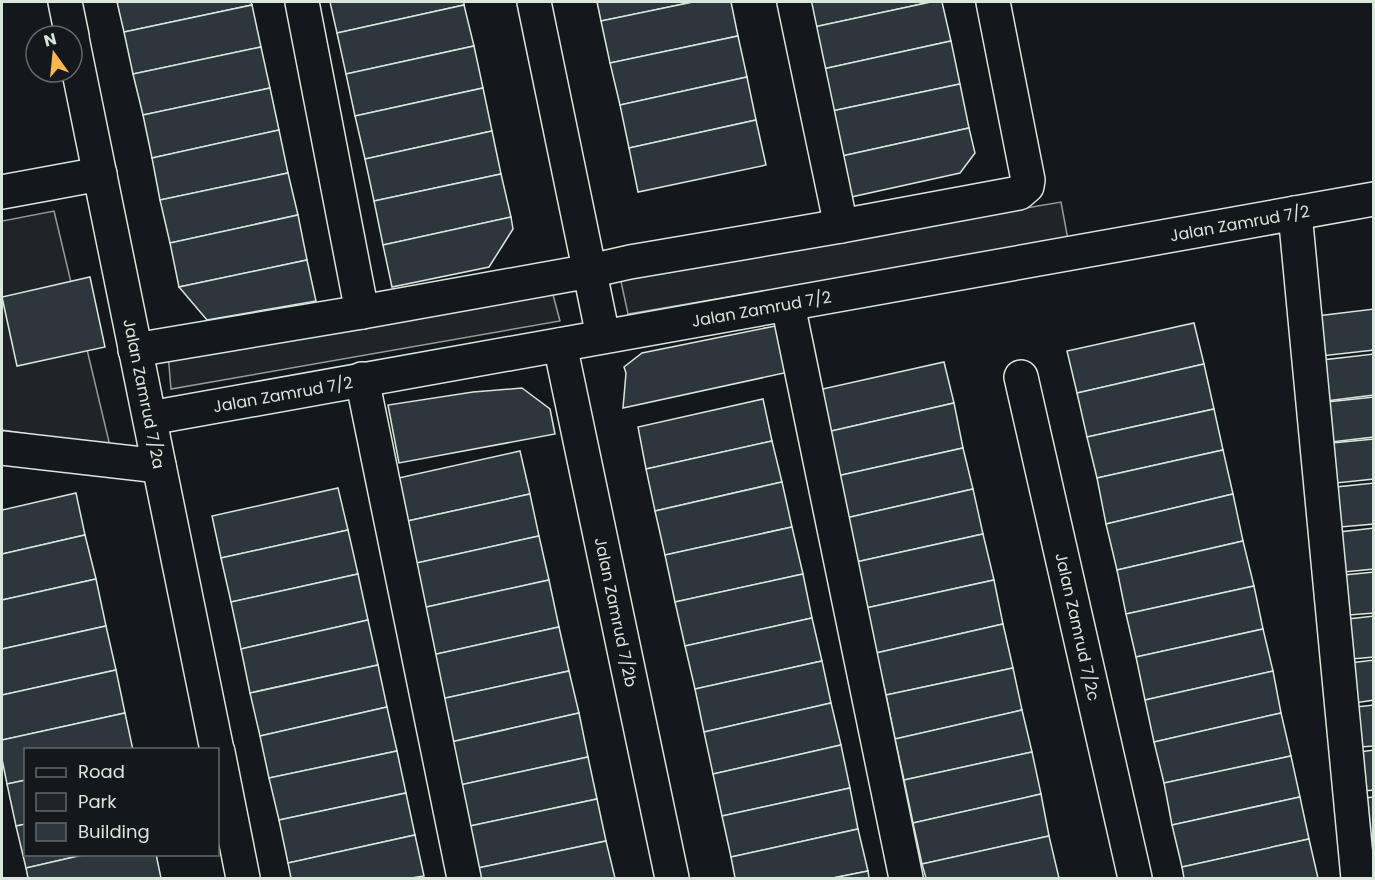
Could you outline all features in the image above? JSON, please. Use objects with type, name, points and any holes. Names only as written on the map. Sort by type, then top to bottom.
[{"type":"street","name":"Jalan Zamrud 7/2a","points":[[65,2],[69,24]]},
{"type":"street","points":[[302,2],[362,312]]},
{"type":"street","points":[[534,2],[603,336]]},
{"type":"street","points":[[794,2],[842,226]]},
{"type":"street","points":[[135,350],[362,312],[1018,193],[1026,186],[1028,180],[993,2]]},
{"type":"street","name":"Jalan Zamrud 7/2a","points":[[82,84],[216,748]]},
{"type":"street","points":[[2,192],[100,174]]},
{"type":"street","name":"Jalan Zamrud 7/2","points":[[150,418],[1374,200]]},
{"type":"street","points":[[1295,213],[1358,879]]},
{"type":"street","points":[[788,305],[906,879]]},
{"type":"street","name":"Jalan Zamrud 7/2b","points":[[560,345],[672,879]]},
{"type":"street","name":"Jalan Zamrud 7/2c","points":[[1021,377],[1135,879]]},
{"type":"street","points":[[362,380],[464,879]]},
{"type":"street","points":[[2,448],[159,466]]},
{"type":"street","name":"Jalan Zamrud 7/2a","points":[[219,761],[243,879]]},
{"type":"green space","points":[[1061,202],[1068,240],[628,314],[620,277]]},
{"type":"green space","points":[[54,211],[110,446],[2,430],[2,221]]},
{"type":"green space","points":[[552,291],[560,321],[171,389],[168,354]]},
{"type":"building","points":[[117,2],[251,2],[252,5],[124,32]]},
{"type":"building","points":[[330,2],[464,2],[464,5],[337,33]]},
{"type":"building","points":[[597,2],[693,2],[601,21]]},
{"type":"building","points":[[693,2],[731,2],[738,36],[610,63],[601,21]]},
{"type":"building","points":[[809,2],[931,2],[814,27]]},
{"type":"building","points":[[931,2],[942,2],[951,41],[823,69],[814,27]]},
{"type":"building","points":[[252,5],[261,47],[133,74],[124,32]]},
{"type":"building","points":[[464,5],[474,46],[346,74],[337,33]]},
{"type":"building","points":[[738,36],[747,77],[620,105],[610,63]]},
{"type":"building","points":[[951,41],[960,84],[832,111],[823,69]]},
{"type":"building","points":[[474,46],[483,88],[355,116],[346,74]]},
{"type":"building","points":[[261,47],[270,88],[143,115],[133,74]]},
{"type":"building","points":[[747,77],[756,120],[629,148],[620,105]]},
{"type":"building","points":[[960,84],[969,128],[842,156],[832,111]]},
{"type":"building","points":[[270,88],[279,130],[152,158],[143,115]]},
{"type":"building","points":[[483,88],[492,131],[365,159],[355,116]]},
{"type":"building","points":[[756,120],[766,165],[638,192],[629,148]]},
{"type":"building","points":[[969,128],[975,153],[960,173],[851,197],[842,156]]},
{"type":"building","points":[[279,130],[288,173],[160,200],[152,158]]},
{"type":"building","points":[[492,131],[501,174],[374,201],[365,159]]},
{"type":"building","points":[[288,173],[298,215],[170,243],[160,200]]},
{"type":"building","points":[[501,174],[511,217],[383,245],[374,201]]},
{"type":"building","points":[[298,215],[307,260],[179,287],[170,243]]},
{"type":"building","points":[[511,217],[513,229],[489,267],[392,287],[383,245]]},
{"type":"building","points":[[307,260],[316,301],[207,320],[179,287]]},
{"type":"building","points":[[90,277],[105,347],[17,366],[2,297]]},
{"type":"building","points":[[1374,309],[1374,350],[1321,356],[1317,316]]},
{"type":"building","points":[[1194,323],[1204,364],[1077,393],[1067,351]]},
{"type":"building","points":[[775,326],[798,370],[623,408],[626,373],[624,367],[642,353]]},
{"type":"building","points":[[1374,354],[1374,395],[1326,401],[1322,360]]},
{"type":"building","points":[[944,362],[954,403],[827,432],[818,390]]},
{"type":"building","points":[[1204,364],[1214,409],[1087,437],[1077,393]]},
{"type":"building","points":[[522,388],[550,409],[555,434],[399,463],[388,405],[473,392]]},
{"type":"building","points":[[1374,397],[1374,437],[1331,442],[1327,402]]},
{"type":"building","points":[[763,399],[772,441],[646,469],[638,427]]},
{"type":"building","points":[[954,403],[963,448],[837,476],[827,432]]},
{"type":"building","points":[[1214,409],[1223,450],[1097,478],[1087,437]]},
{"type":"building","points":[[1374,439],[1374,479],[1336,483],[1332,443]]},
{"type":"building","points":[[772,441],[782,482],[655,511],[646,469]]},
{"type":"building","points":[[963,448],[973,489],[846,518],[837,476]]},
{"type":"building","points":[[1223,450],[1233,494],[1106,524],[1097,478]]},
{"type":"building","points":[[520,451],[530,494],[403,522],[394,479]]},
{"type":"building","points":[[782,482],[792,527],[665,555],[655,511]]},
{"type":"building","points":[[1374,483],[1374,524],[1340,527],[1336,487]]},
{"type":"building","points":[[338,488],[348,530],[221,558],[212,516]]},
{"type":"building","points":[[973,489],[983,534],[856,562],[846,518]]},
{"type":"building","points":[[76,493],[85,535],[2,554],[2,510]]},
{"type":"building","points":[[530,494],[539,536],[412,564],[403,522]]},
{"type":"building","points":[[1233,494],[1243,541],[1117,570],[1106,524]]},
{"type":"building","points":[[792,527],[803,574],[675,602],[665,555]]},
{"type":"building","points":[[1374,528],[1374,569],[1344,572],[1339,532]]},
{"type":"building","points":[[348,530],[358,574],[231,602],[221,558]]},
{"type":"building","points":[[983,534],[994,580],[866,608],[856,562]]},
{"type":"building","points":[[85,535],[96,579],[2,600],[2,554]]},
{"type":"building","points":[[539,536],[549,580],[422,608],[412,564]]},
{"type":"building","points":[[1243,541],[1254,586],[1126,614],[1117,570]]},
{"type":"building","points":[[1374,572],[1374,613],[1349,615],[1344,575]]},
{"type":"building","points":[[358,574],[368,620],[241,649],[231,602]]},
{"type":"building","points":[[803,574],[812,618],[685,646],[675,602]]},
{"type":"building","points":[[96,579],[106,626],[2,649],[2,600]]},
{"type":"building","points":[[549,580],[559,627],[432,655],[422,608]]},
{"type":"building","points":[[994,580],[1003,624],[876,653],[866,608]]},
{"type":"building","points":[[1254,586],[1263,629],[1136,657],[1126,614]]},
{"type":"building","points":[[1374,616],[1374,657],[1352,659],[1348,619]]},
{"type":"building","points":[[812,618],[822,661],[695,689],[685,646]]},
{"type":"building","points":[[368,620],[378,665],[250,693],[241,649]]},
{"type":"building","points":[[1003,624],[1013,668],[886,695],[876,653]]},
{"type":"building","points":[[106,626],[116,670],[2,695],[2,649]]},
{"type":"building","points":[[559,627],[569,671],[441,699],[432,655]]},
{"type":"building","points":[[1263,629],[1273,671],[1145,700],[1136,657]]},
{"type":"building","points":[[1374,660],[1374,700],[1355,703],[1350,663]]},
{"type":"building","points":[[822,661],[831,703],[704,732],[695,689]]},
{"type":"building","points":[[378,665],[387,707],[260,736],[250,693]]},
{"type":"building","points":[[1013,668],[1022,710],[895,739],[886,695]]},
{"type":"building","points":[[116,670],[125,713],[2,740],[2,695]]},
{"type":"building","points":[[569,671],[579,713],[451,742],[441,699]]},
{"type":"building","points":[[1273,671],[1281,713],[1154,742],[1145,700]]},
{"type":"building","points":[[831,703],[841,745],[713,774],[704,732]]},
{"type":"building","points":[[1374,705],[1374,746],[1360,747],[1356,707]]},
{"type":"building","points":[[387,707],[397,751],[269,778],[260,736]]},
{"type":"building","points":[[1022,710],[1032,752],[904,780],[895,739]]},
{"type":"building","points":[[125,713],[133,748],[24,748],[24,780],[7,784],[2,759],[2,740]]},
{"type":"building","points":[[579,713],[588,757],[460,785],[451,742]]},
{"type":"building","points":[[1281,713],[1291,756],[1164,783],[1154,742]]},
{"type":"building","points":[[841,745],[850,788],[722,816],[713,774]]},
{"type":"building","points":[[1374,750],[1374,790],[1364,791],[1359,752]]},
{"type":"building","points":[[397,751],[406,793],[279,820],[269,778]]},
{"type":"building","points":[[1032,752],[1041,794],[913,823],[904,780]]},
{"type":"building","points":[[1291,756],[1300,797],[1172,825],[1164,783]]},
{"type":"building","points":[[588,757],[597,799],[470,826],[460,785]]},
{"type":"building","points":[[24,780],[24,824],[16,826],[7,784]]},
{"type":"building","points":[[850,788],[858,829],[731,857],[722,816]]},
{"type":"building","points":[[406,793],[415,835],[288,863],[279,820]]},
{"type":"building","points":[[1041,794],[1049,836],[922,864],[913,823]]},
{"type":"building","points":[[1300,797],[1309,839],[1182,867],[1172,825]]},
{"type":"building","points":[[1374,797],[1374,837],[1368,838],[1363,798]]},
{"type":"building","points":[[597,799],[606,841],[478,868],[470,826]]},
{"type":"building","points":[[24,824],[24,856],[78,856],[26,868],[16,826]]},
{"type":"building","points":[[858,829],[868,871],[833,878],[735,878],[731,857]]},
{"type":"building","points":[[415,835],[424,876],[411,878],[291,878],[288,863]]},
{"type":"building","points":[[1049,836],[1059,878],[926,878],[922,864]]},
{"type":"building","points":[[1309,839],[1318,878],[1184,878],[1182,867]]},
{"type":"building","points":[[606,841],[615,878],[481,878],[478,868]]},
{"type":"building","points":[[78,856],[156,856],[161,878],[28,878],[26,868]]},
{"type":"building","points":[[868,871],[869,878],[833,878]]}]
